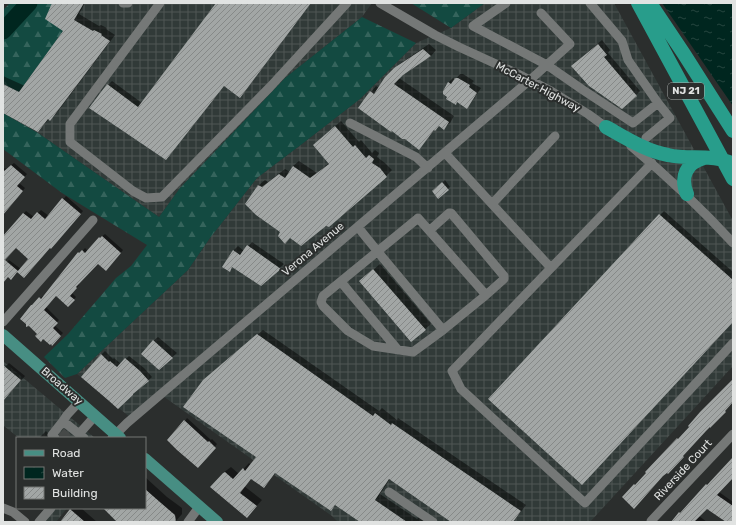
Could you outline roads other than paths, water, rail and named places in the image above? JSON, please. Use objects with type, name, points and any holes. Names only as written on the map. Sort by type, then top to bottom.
[{"type":"highway","name":"NJ 21","points":[[638,3],[733,179]]},
{"type":"highway","name":"NJ 21","points":[[650,3],[733,131]]},
{"type":"highway","points":[[606,127],[644,147],[668,156],[715,158],[725,160],[733,164]]},
{"type":"highway","points":[[687,194],[684,187],[684,180],[686,172],[691,165],[697,160],[704,158],[715,158]]},
{"type":"main road","name":"Broadway","points":[[3,335],[95,416],[116,437]]},
{"type":"main road","points":[[146,461],[217,522]]},
{"type":"street","points":[[123,3],[128,3]]},
{"type":"street","points":[[160,3],[70,124],[70,142],[133,190],[146,198],[162,198],[270,87],[347,3]]},
{"type":"street","name":"McCarter Highway","points":[[380,3],[400,16],[447,41],[551,91],[582,110],[652,163],[687,194],[733,242]]},
{"type":"street","points":[[506,3],[473,26],[547,65],[633,123],[658,102]]},
{"type":"street","points":[[590,3],[622,41],[628,60],[670,118],[646,138]]},
{"type":"street","name":"Verona Avenue","points":[[116,437],[126,424],[428,168],[570,44],[541,13]]},
{"type":"street","points":[[350,123],[416,157],[428,168]]},
{"type":"street","points":[[492,204],[556,136]]},
{"type":"street","points":[[445,153],[551,268]]},
{"type":"street","points":[[652,163],[452,371],[461,389],[585,503],[733,343]]},
{"type":"street","points":[[430,230],[449,212],[452,213],[504,276],[504,279],[486,295],[444,330],[413,352],[373,346],[348,330],[323,306],[321,302],[322,296],[417,219],[420,219],[430,230],[486,295]]},
{"type":"street","points":[[3,322],[93,220]]},
{"type":"street","points":[[358,227],[444,330]]},
{"type":"street","points":[[340,282],[398,350]]},
{"type":"street","points":[[58,433],[66,414],[79,402]]},
{"type":"street","points":[[63,420],[81,436],[95,416]]},
{"type":"street","name":"Riverside Court","points":[[652,522],[651,521],[733,434]]},
{"type":"street","points":[[389,492],[433,522]]},
{"type":"street","points":[[188,522],[199,507]]},
{"type":"street","points":[[3,508],[13,512],[25,522]]},
{"type":"street","points":[[39,522],[50,509]]},
{"type":"water","points":[[662,3],[733,3],[733,106]]},
{"type":"waterway","points":[[3,31],[29,3]]},
{"type":"tunnel","points":[[61,432],[67,437]]}]
